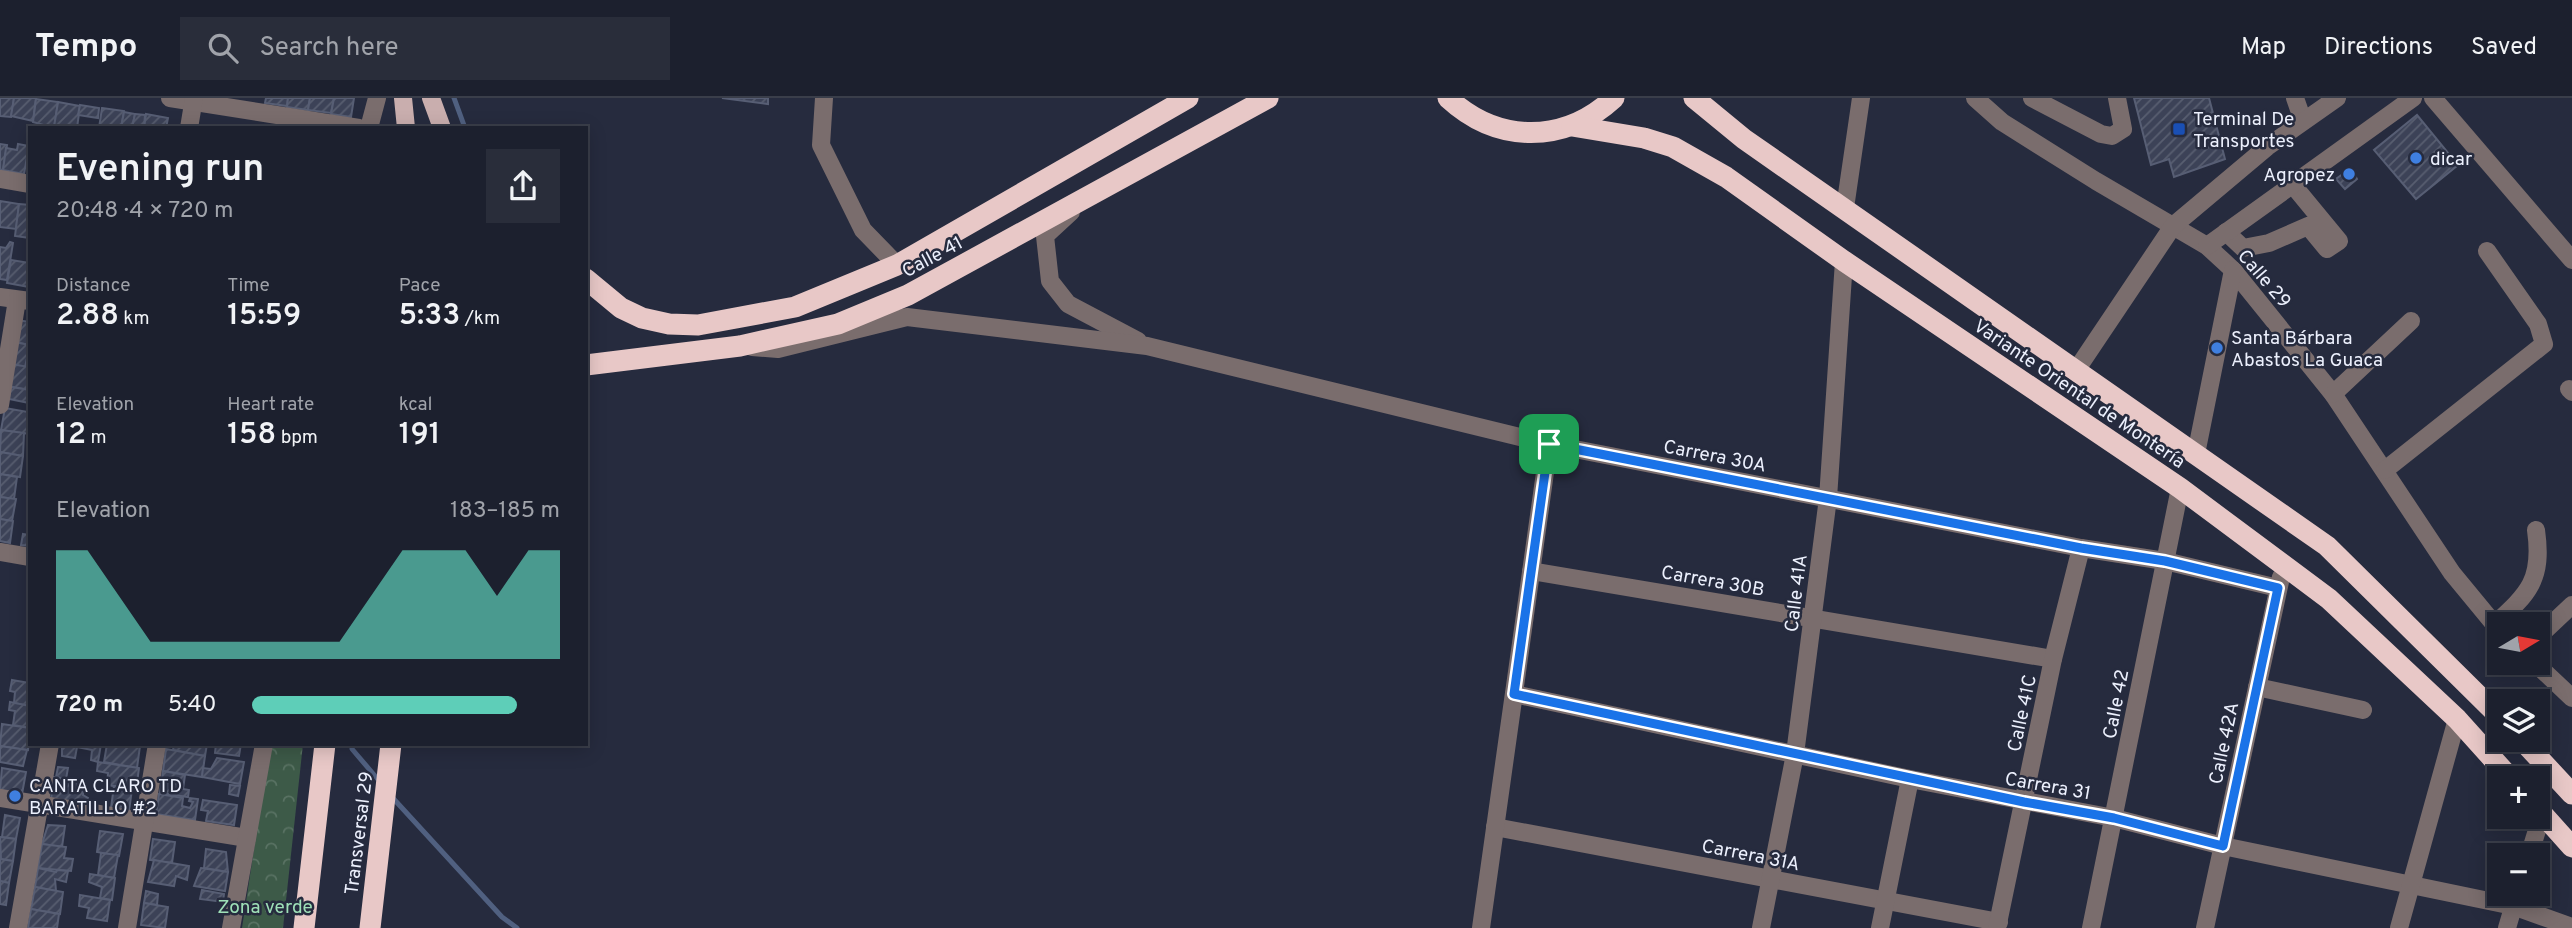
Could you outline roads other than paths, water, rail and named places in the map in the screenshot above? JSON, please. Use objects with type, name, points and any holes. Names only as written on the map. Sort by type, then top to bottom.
[{"type":"highway","name":"Calle 41","points":[[588,281],[621,308],[642,318],[669,324],[698,325],[794,307],[897,265],[1188,98]]},
{"type":"highway","name":"Calle 41","points":[[588,365],[740,346],[838,324],[908,295],[1268,98]]},
{"type":"highway","points":[[1448,98],[1469,116],[1493,128],[1519,134],[1546,133],[1572,126],[1597,113],[1614,98]]},
{"type":"highway","name":"Variante Oriental de Montería","points":[[1694,98],[1744,139],[2327,546],[2487,704]]},
{"type":"highway","name":"Variante Oriental de Montería","points":[[1572,126],[1644,138],[1673,147],[1726,177],[1844,261],[2180,488],[2329,599],[2457,719],[2499,766]]},
{"type":"highway","points":[[304,928],[325,746]]},
{"type":"highway","name":"Transversal 29","points":[[370,928],[391,746]]},
{"type":"highway","points":[[2533,752],[2572,794]]},
{"type":"highway","points":[[2550,822],[2572,847]]},
{"type":"main road","points":[[403,98],[406,126]]},
{"type":"main road","points":[[431,98],[441,126]]},
{"type":"street","points":[[170,98],[347,126]]},
{"type":"street","points":[[370,126],[377,98]]},
{"type":"street","points":[[824,98],[821,145],[863,230],[897,265]]},
{"type":"street","points":[[1845,208],[1861,98]]},
{"type":"street","name":"Calle 29","points":[[1975,98],[2002,122],[2207,246],[2233,270],[2333,394],[2452,573],[2487,615]]},
{"type":"street","points":[[2032,98],[2101,135],[2112,136],[2123,129],[2117,98]]},
{"type":"street","points":[[2295,98],[2303,121]]},
{"type":"street","points":[[2077,369],[2173,226],[2303,121],[2337,98]]},
{"type":"street","points":[[2207,246],[2413,98]]},
{"type":"street","points":[[2432,98],[2572,260]]},
{"type":"street","points":[[189,126],[194,100]]},
{"type":"street","points":[[0,179],[28,184]]},
{"type":"street","points":[[2226,232],[2243,248],[2269,243],[2308,226],[2327,249],[2339,241],[2292,184]]},
{"type":"street","points":[[1083,201],[1045,236],[1050,281],[1069,304],[1147,346]]},
{"type":"street","points":[[2385,470],[2544,344],[2538,324],[2487,251]]},
{"type":"street","name":"Calle 41A","points":[[1760,928],[1795,754],[1813,618],[1828,498],[1844,261]]},
{"type":"street","points":[[2196,454],[2233,270]]},
{"type":"street","points":[[0,405],[16,299]]},
{"type":"street","points":[[740,346],[778,349],[907,317],[1147,346]]},
{"type":"street","points":[[2333,394],[2411,321]]},
{"type":"street","name":"Carrera 30A","points":[[1147,346],[1549,444],[2081,548],[2165,561],[2278,588]]},
{"type":"street","points":[[1480,928],[1549,444]]},
{"type":"street","name":"Calle 42","points":[[2091,928],[2180,488]]},
{"type":"street","points":[[2510,612],[2533,582],[2540,560],[2536,530]]},
{"type":"street","name":"Calle 41C","points":[[1998,925],[2053,659],[2081,548]]},
{"type":"street","points":[[0,552],[28,557]]},
{"type":"street","name":"Calle 42A","points":[[2205,928],[2283,567]]},
{"type":"street","name":"Carrera 30B","points":[[1531,570],[2053,659]]},
{"type":"street","points":[[2550,626],[2572,605]]},
{"type":"street","points":[[2549,676],[2572,698]]},
{"type":"street","points":[[2257,687],[2363,710]]},
{"type":"street","name":"Carrera 31","points":[[1514,694],[1910,779],[2114,818],[2223,846],[2412,885],[2487,896]]},
{"type":"street","points":[[2399,928],[2457,719]]},
{"type":"street","points":[[18,928],[50,746]]},
{"type":"street","points":[[127,928],[158,746]]},
{"type":"street","points":[[231,928],[264,746]]},
{"type":"street","points":[[1880,928],[1910,779]]},
{"type":"street","points":[[0,798],[247,838]]},
{"type":"street","name":"Carrera 31A","points":[[1495,827],[1998,925]]},
{"type":"street","points":[[2507,928],[2513,906]]},
{"type":"street","name":"Carrera 31","points":[[2528,906],[2572,927]]},
{"type":"waterway","points":[[454,98],[464,126]]},
{"type":"waterway","points":[[352,746],[381,783]]},
{"type":"waterway","points":[[391,796],[502,917],[517,928]]},
{"type":"place","name":"Terminal De Transportes","points":[[2179,129]]},
{"type":"place","name":"dicar","points":[[2416,158]]},
{"type":"place","name":"Agropez","points":[[2349,174]]},
{"type":"place","name":"Santa Bárbara Abastos La Guaca","points":[[2217,348]]},
{"type":"place","name":"CANTA CLARO TD BARATILLO #2","points":[[15,796]]},
{"type":"park label","name":"Zona verde","points":[[265,906]]}]
